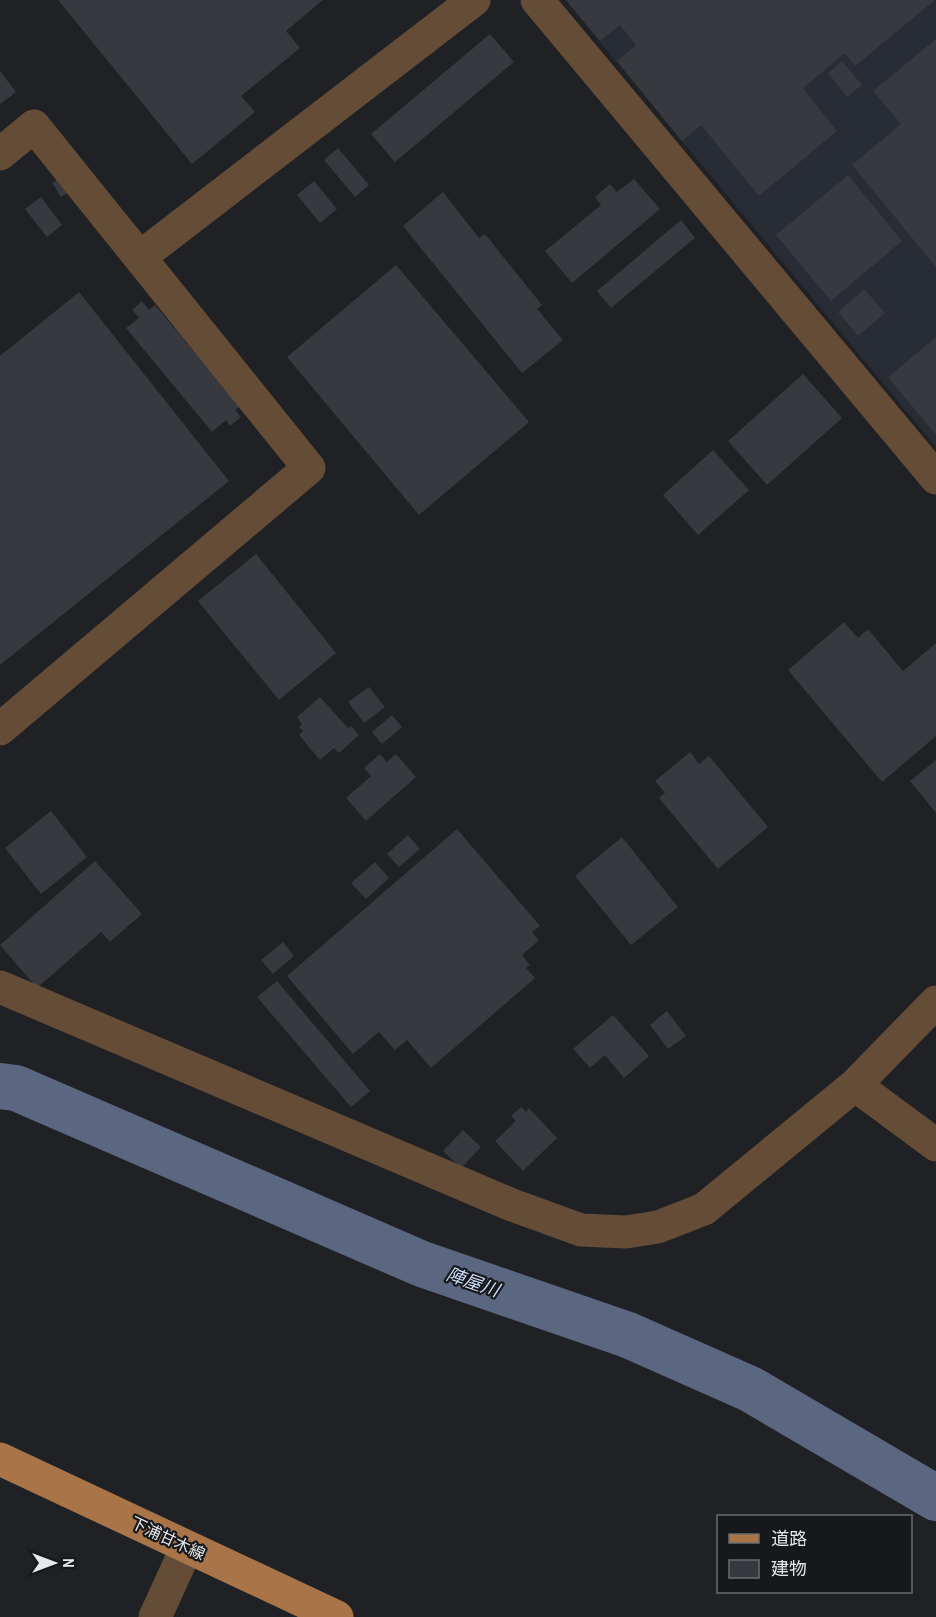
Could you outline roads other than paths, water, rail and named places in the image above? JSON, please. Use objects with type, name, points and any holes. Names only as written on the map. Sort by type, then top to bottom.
[{"type":"main road","name":"下浦甘木線","points":[[0,1459],[337,1617]]},
{"type":"street","points":[[140,257],[474,0]]},
{"type":"street","points":[[537,0],[936,478]]},
{"type":"street","points":[[0,154],[34,126],[309,468],[0,729]]},
{"type":"street","points":[[0,987],[513,1205],[581,1230],[626,1232],[658,1227],[704,1209],[855,1085],[936,1002]]},
{"type":"street","points":[[855,1085],[936,1145]]},
{"type":"street","points":[[155,1617],[187,1547]]},
{"type":"waterway","name":"陣屋川","points":[[0,1086],[16,1088],[422,1264],[628,1335],[750,1389],[936,1498]]}]
